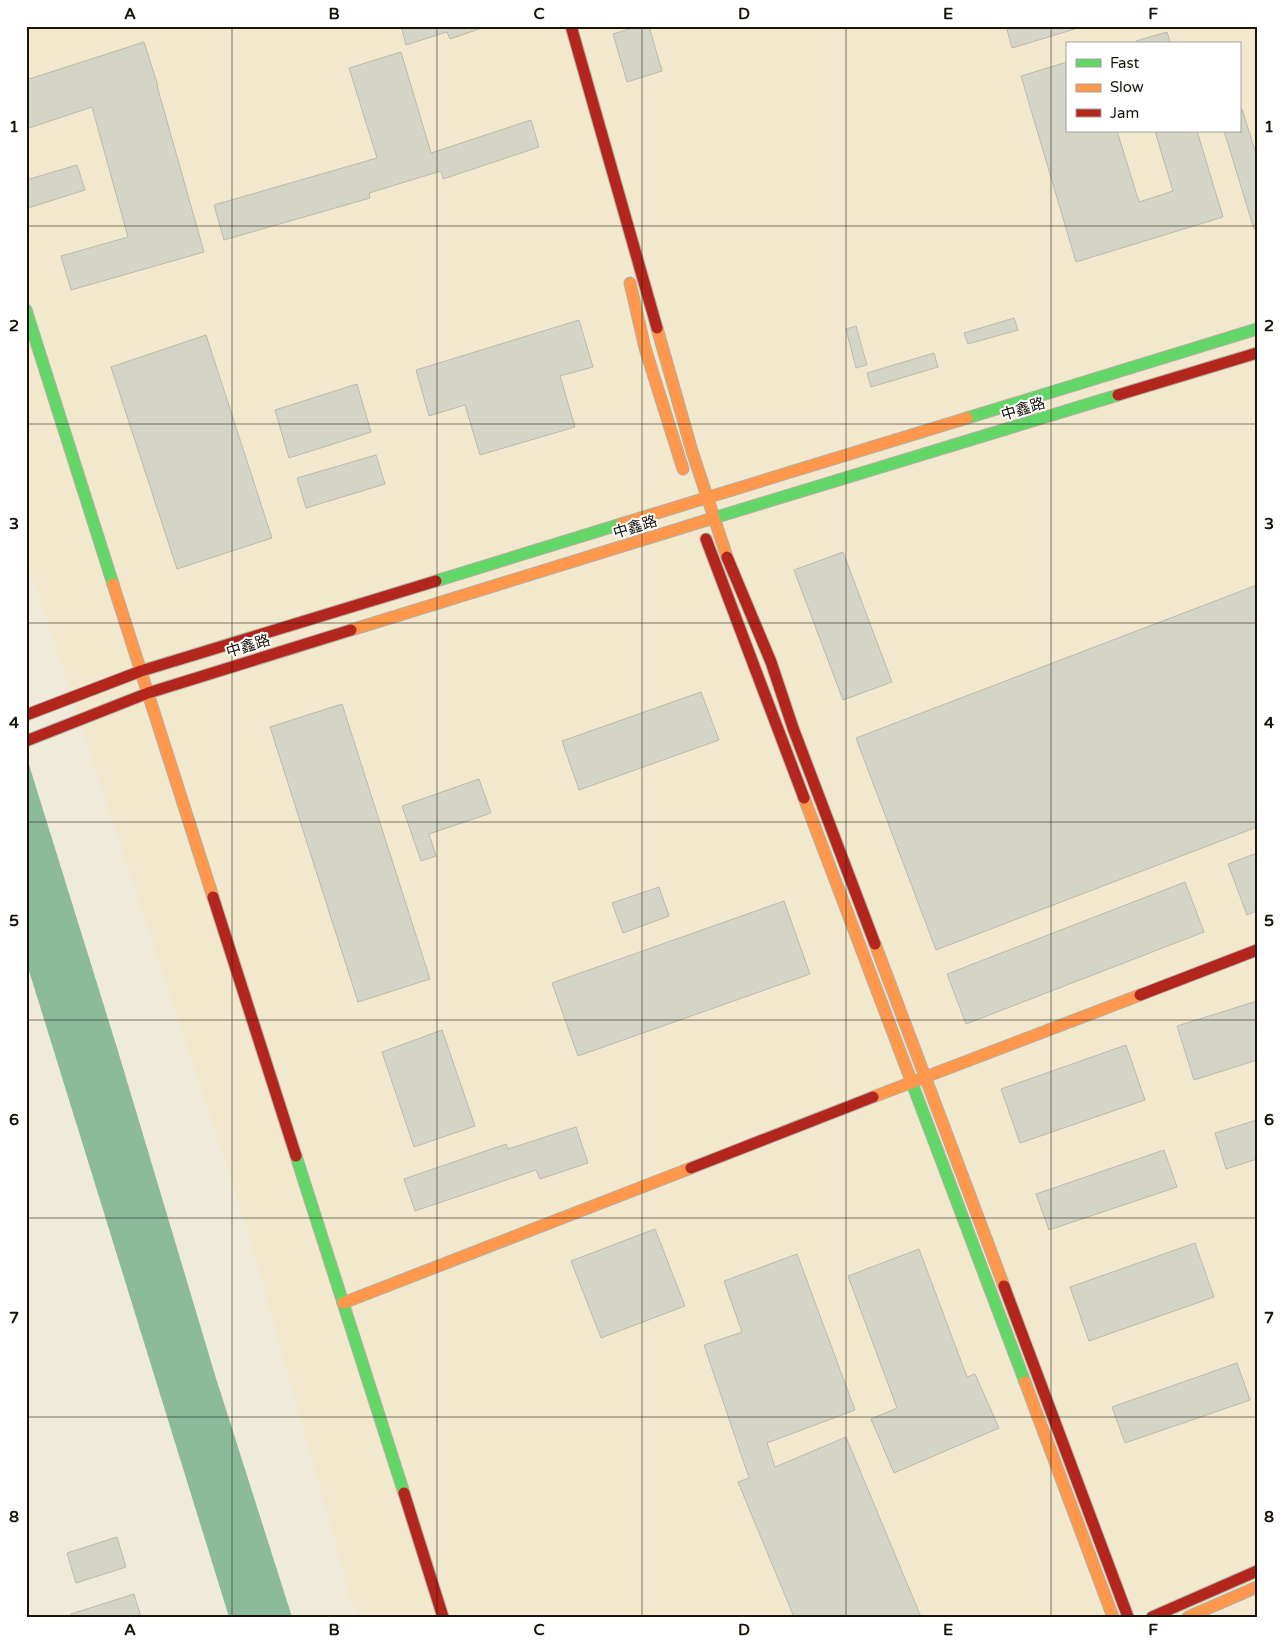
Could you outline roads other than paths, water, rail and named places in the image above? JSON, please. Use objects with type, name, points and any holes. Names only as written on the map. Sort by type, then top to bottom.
[{"type":"street","points":[[571,26],[665,357],[722,544],[771,662],[793,728],[1128,1617]]},
{"type":"street","points":[[628,276],[645,348],[691,492],[724,586],[1113,1617]]},
{"type":"street","points":[[26,310],[444,1617]]},
{"type":"street","name":"中鑫路","points":[[26,716],[140,671],[691,492],[707,496],[1257,329]]},
{"type":"street","name":"中鑫路","points":[[26,741],[148,693],[1257,353]]},
{"type":"street","points":[[343,1303],[925,1076],[1257,950]]},
{"type":"street","points":[[1152,1617],[1257,1572]]},
{"type":"street","points":[[1188,1617],[1257,1587]]}]
